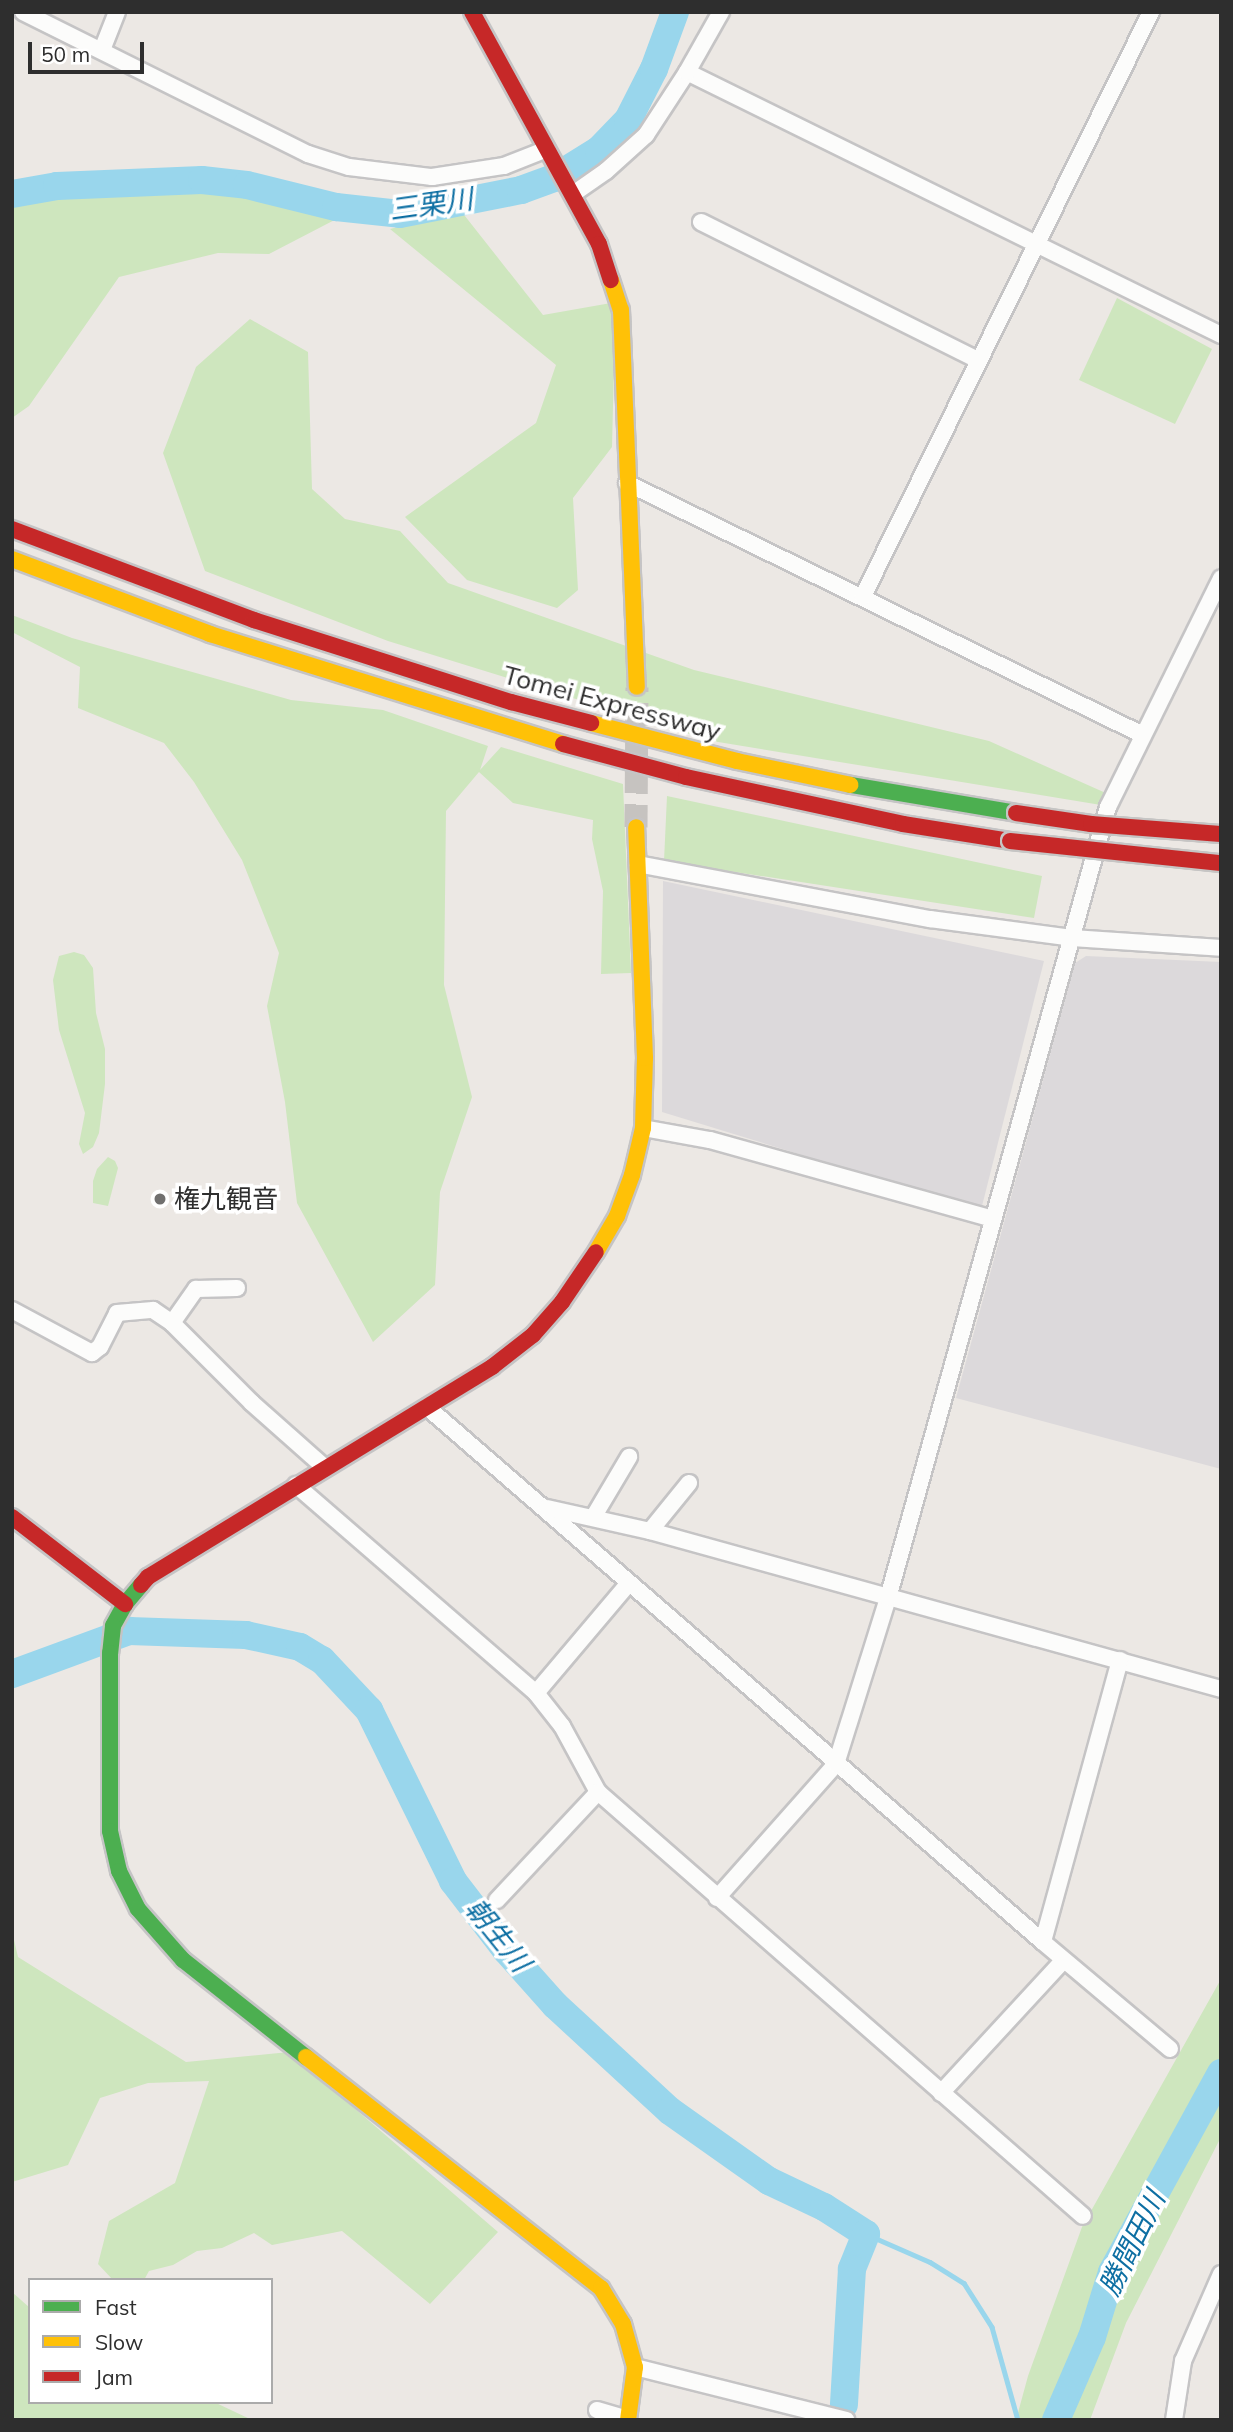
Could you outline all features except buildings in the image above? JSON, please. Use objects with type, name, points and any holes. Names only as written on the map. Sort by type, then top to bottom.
[{"type":"main road","points":[[472,12],[599,244],[621,310],[637,687]]},
{"type":"main road","name":"Tomei Expressway","points":[[12,529],[316,641],[523,705],[737,761],[905,796],[1016,813],[1091,824],[1221,834]]},
{"type":"main road","name":"Tomei Expressway","points":[[12,559],[210,634],[513,731],[685,777],[903,824],[1010,841],[1221,863]]},
{"type":"main road","points":[[628,2420],[635,2367],[623,2324],[601,2288],[183,1960],[138,1909],[119,1871],[110,1831],[110,1653],[113,1626],[125,1604],[148,1577],[324,1467],[492,1367],[533,1335],[562,1302],[617,1216],[632,1175],[643,1128],[645,1058],[636,827]]},
{"type":"main road","points":[[12,1517],[125,1604]]},
{"type":"street","points":[[23,12],[308,154],[349,167],[432,177],[504,166],[547,149]]},
{"type":"street","points":[[102,50],[117,12]]},
{"type":"street","points":[[573,194],[607,170],[646,135],[687,72],[721,12]]},
{"type":"street","points":[[863,596],[1147,14]]},
{"type":"street","points":[[687,72],[1221,335]]},
{"type":"street","points":[[701,222],[978,360]]},
{"type":"street","points":[[627,483],[863,596],[1043,688],[1143,734]]},
{"type":"street","points":[[717,1898],[836,1764],[888,1598],[1108,807],[1221,578]]},
{"type":"street","points":[[638,864],[930,919],[1072,938],[1221,948]]},
{"type":"street","points":[[643,1128],[710,1140],[883,1186],[992,1219]]},
{"type":"street","points":[[172,1322],[196,1289],[237,1288]]},
{"type":"street","points":[[12,1310],[92,1353],[100,1347],[117,1313],[153,1310],[172,1322],[253,1403],[324,1467]]},
{"type":"street","points":[[427,1407],[1063,1961],[1170,2049]]},
{"type":"street","points":[[594,1516],[629,1457]]},
{"type":"street","points":[[650,1531],[689,1483]]},
{"type":"street","points":[[296,1485],[537,1693],[562,1726],[598,1792],[1083,2216]]},
{"type":"street","points":[[544,1507],[594,1516],[650,1531],[1221,1689]]},
{"type":"street","points":[[537,1693],[629,1583]]},
{"type":"street","points":[[1043,1941],[1120,1661]]},
{"type":"street","points":[[497,1900],[598,1792]]},
{"type":"street","points":[[941,2093],[1063,1961]]},
{"type":"street","points":[[1174,2420],[1183,2361],[1221,2274]]},
{"type":"street","points":[[635,2367],[846,2420]]},
{"type":"street","points":[[597,2410],[628,2420]]},
{"type":"shaded area","points":[[663,881],[1044,961],[981,1210],[662,1112]]},
{"type":"shaded area","points":[[1086,956],[1221,962],[1221,1469],[956,1398],[1075,963]]},
{"type":"green space","points":[[192,176],[348,213],[269,254],[218,253],[119,277],[29,406],[12,418],[12,194]]},
{"type":"green space","points":[[461,211],[543,315],[611,303],[614,365],[612,447],[573,498],[578,590],[557,608],[467,580],[405,517],[536,423],[556,365],[390,229]]},
{"type":"green space","points":[[1117,298],[1212,349],[1175,424],[1079,380]]},
{"type":"green space","points":[[250,319],[308,352],[312,489],[345,519],[400,531],[448,583],[694,670],[989,741],[1108,794],[1101,805],[712,741],[388,641],[205,571],[163,453],[196,367]]},
{"type":"green space","points":[[12,615],[72,638],[291,700],[383,710],[488,746],[480,770],[501,747],[623,784],[631,973],[601,974],[603,891],[592,839],[593,820],[513,803],[479,772],[446,811],[444,985],[472,1097],[440,1192],[435,1285],[373,1342],[297,1203],[285,1102],[267,1006],[279,953],[242,860],[194,782],[164,743],[78,708],[80,667],[12,632]]},
{"type":"green space","points":[[667,796],[1042,876],[1034,918],[664,861]]},
{"type":"green space","points":[[74,952],[84,955],[93,968],[96,1013],[105,1049],[105,1084],[99,1133],[93,1147],[83,1154],[79,1144],[85,1113],[59,1030],[53,980],[59,956]]},
{"type":"green space","points":[[108,1157],[115,1161],[118,1168],[108,1206],[93,1203],[93,1181],[97,1169]]},
{"type":"green space","points":[[12,1931],[18,1957],[186,2062],[289,2052],[498,2232],[430,2304],[342,2231],[272,2245],[254,2233],[222,2248],[197,2251],[173,2265],[149,2271],[145,2278],[111,2278],[98,2264],[109,2221],[175,2183],[209,2081],[148,2083],[100,2098],[68,2165],[12,2182]]},
{"type":"green space","points":[[1221,1979],[1221,2137],[1126,2323],[1090,2420],[1016,2420],[1028,2376],[1082,2227]]},
{"type":"green space","points":[[12,2292],[28,2306],[28,2404],[218,2404],[252,2420],[12,2418]]},
{"type":"waterway","name":"三栗川","points":[[12,194],[57,186],[202,180],[247,185],[336,207],[400,214],[521,190],[554,178],[599,150],[628,120],[654,69],[675,12]]},
{"type":"waterway","name":"朝生川","points":[[12,1674],[129,1631],[246,1635],[300,1647],[322,1660],[369,1710],[453,1881],[506,1950],[555,2005],[670,2111],[769,2181],[824,2207],[866,2234],[852,2269],[844,2405]]},
{"type":"waterway","name":"勝間田川","points":[[1056,2420],[1092,2337],[1112,2272],[1221,2073]]},
{"type":"waterway","points":[[866,2234],[930,2262],[964,2283],[992,2327],[1018,2420]]},
{"type":"tunnel","points":[[636,827],[637,687]]},
{"type":"traffic: fast","points":[[851,785],[1016,813]]},
{"type":"traffic: fast","points":[[141,1585],[125,1604],[113,1626],[110,1653],[110,1831],[119,1871],[138,1909],[183,1960],[306,2057]]},
{"type":"traffic: slow","points":[[611,280],[621,310],[637,687]]},
{"type":"traffic: slow","points":[[12,559],[210,634],[563,744]]},
{"type":"traffic: slow","points":[[591,723],[737,761],[851,785]]},
{"type":"traffic: slow","points":[[596,1252],[617,1216],[632,1175],[643,1128],[645,1058],[636,827]]},
{"type":"traffic: slow","points":[[306,2057],[601,2288],[623,2324],[635,2367],[628,2420]]},
{"type":"traffic: jam","points":[[472,12],[599,244],[611,280]]},
{"type":"traffic: jam","points":[[12,529],[254,620],[511,702],[591,723]]},
{"type":"traffic: jam","points":[[563,744],[686,777],[903,824],[1010,841]]},
{"type":"traffic: jam","points":[[1016,813],[1091,824],[1221,834]]},
{"type":"traffic: jam","points":[[1010,841],[1221,863]]},
{"type":"traffic: jam","points":[[141,1585],[148,1577],[492,1367],[533,1335],[562,1302],[596,1252]]},
{"type":"traffic: jam","points":[[12,1517],[125,1604]]},
{"type":"place","name":"権九観音","points":[[160,1199]]}]
